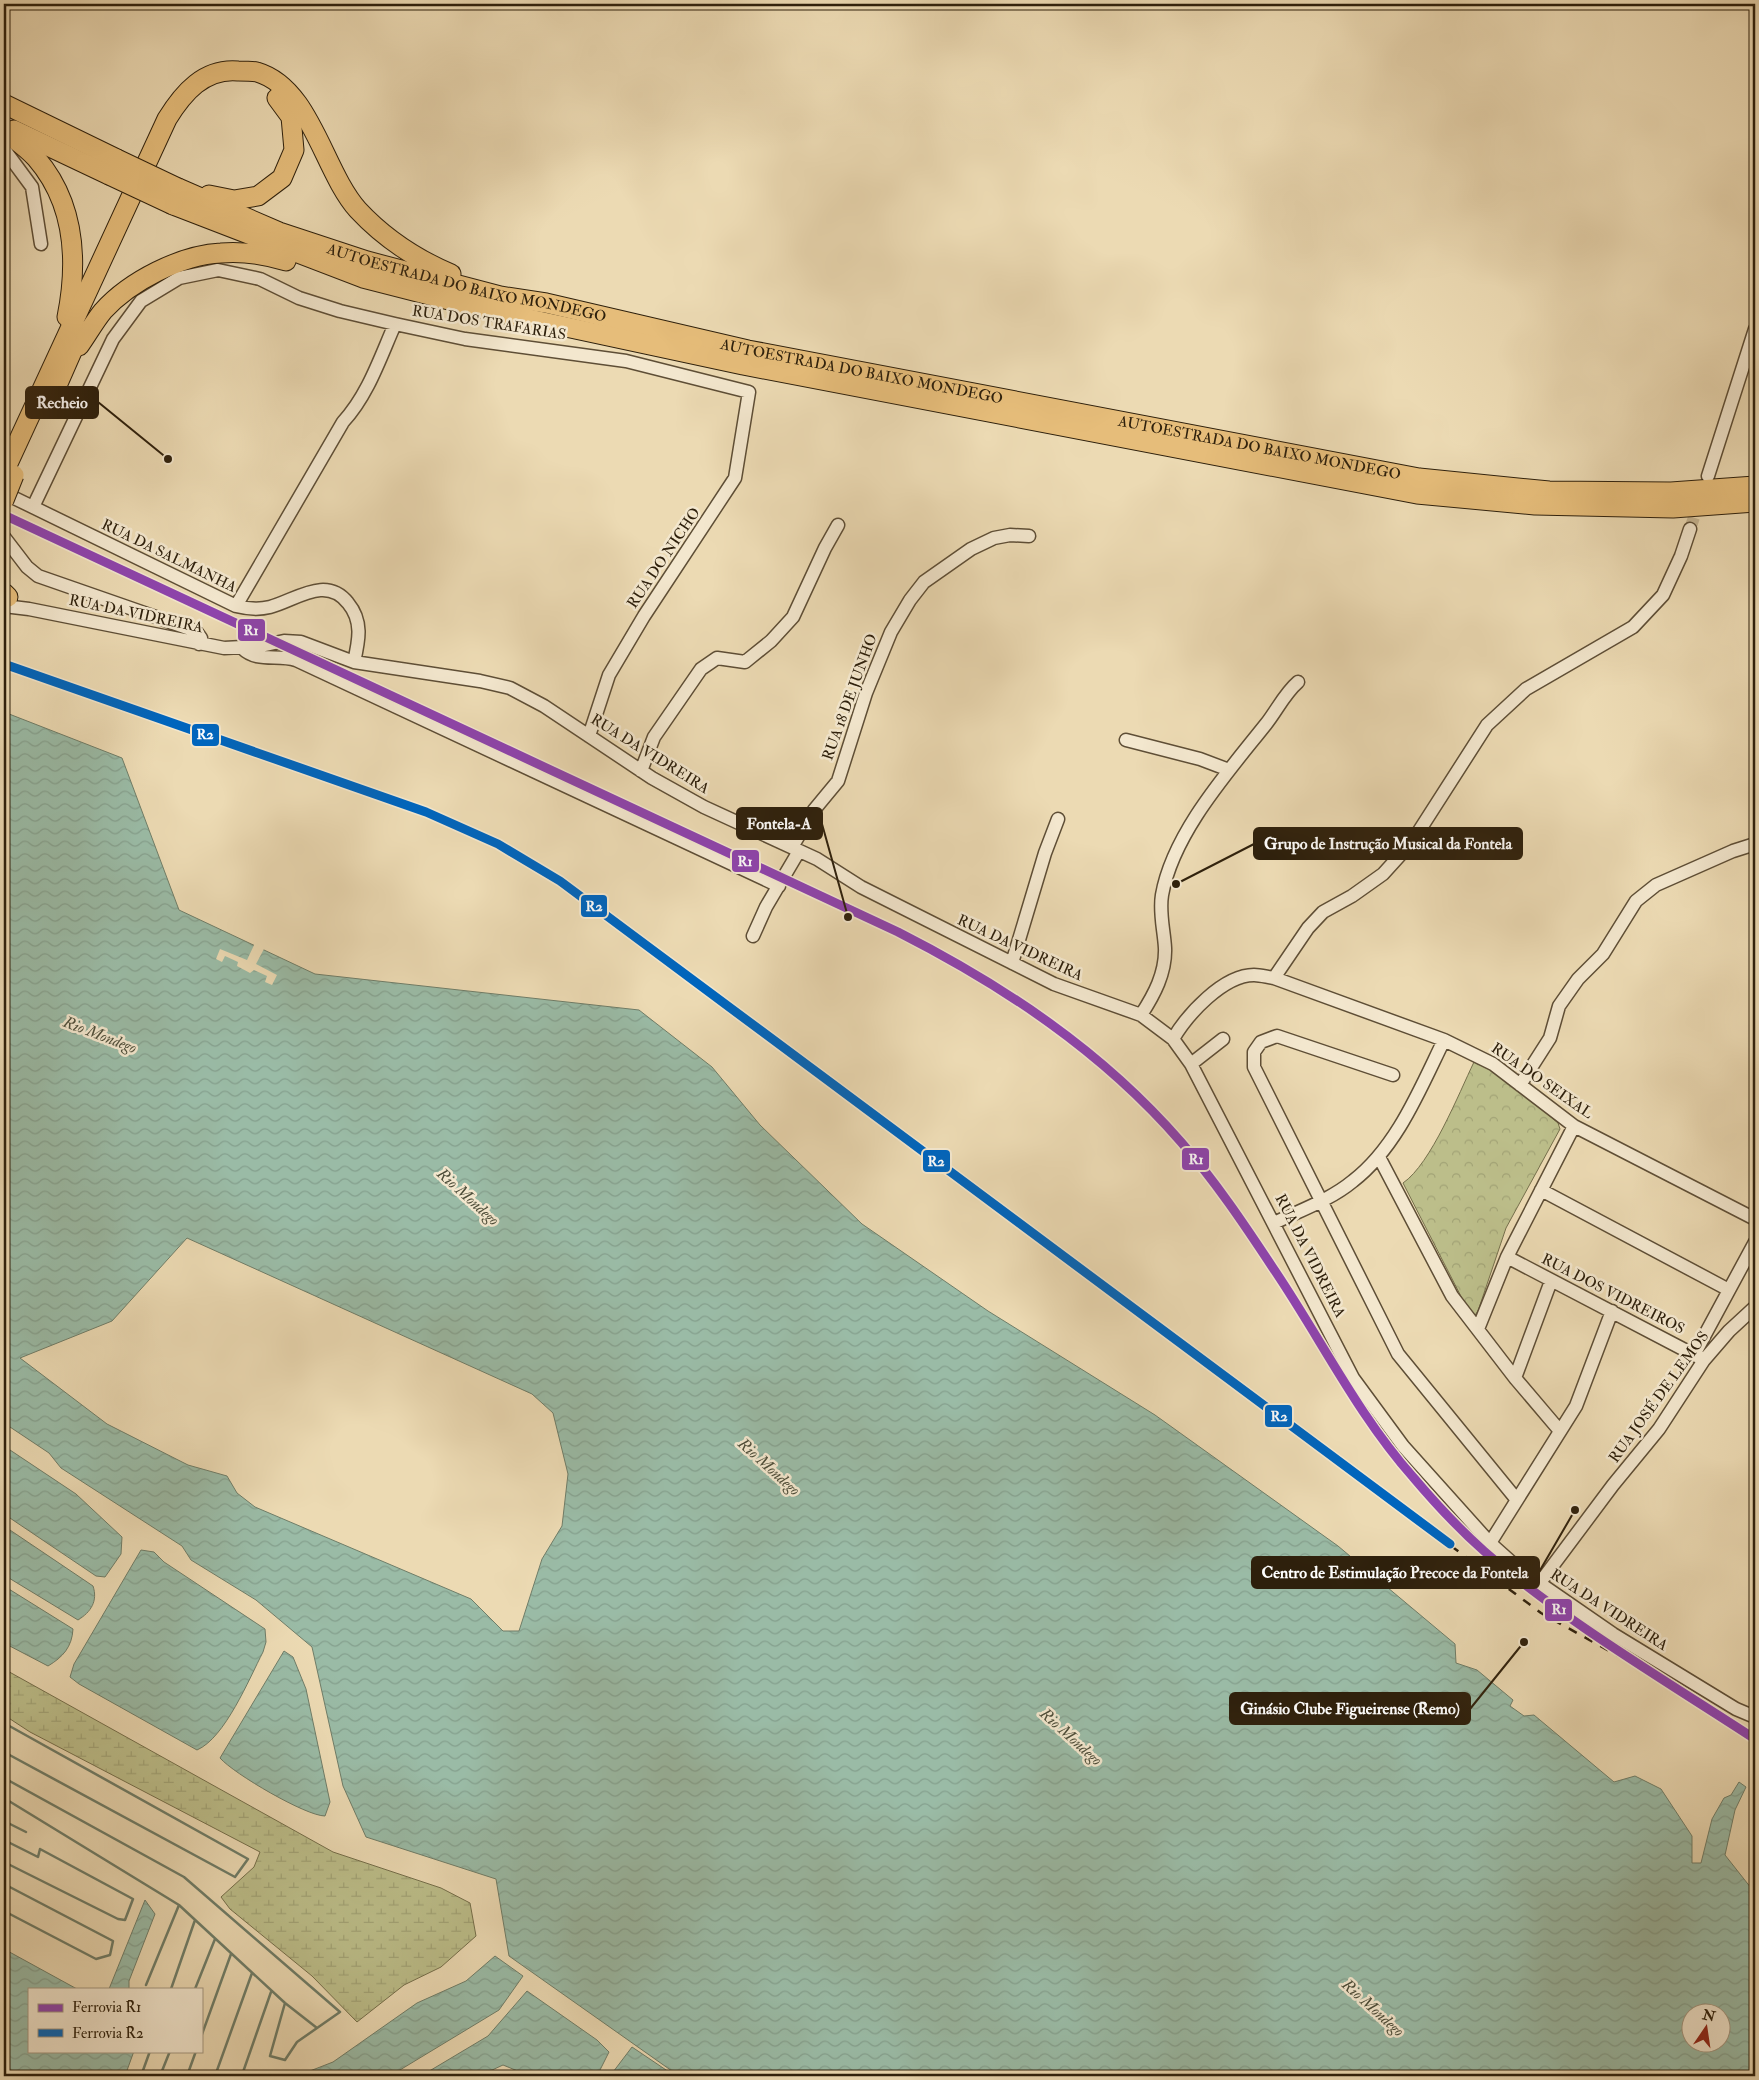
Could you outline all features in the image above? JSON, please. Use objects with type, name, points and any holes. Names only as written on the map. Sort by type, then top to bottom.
[{"type":"highway","points":[[49,372],[167,119],[182,96],[203,78],[229,70],[257,72],[282,86],[300,106],[337,179],[352,201],[384,236],[420,261],[455,276],[546,303]]},
{"type":"highway","points":[[9,473],[71,357],[176,124],[190,103],[206,90],[229,82],[252,83],[276,95],[291,117],[294,150],[282,178],[258,196],[234,200],[176,196]]},
{"type":"highway","name":"AUTOESTRADA DO BAIXO MONDEGO","points":[[4,104],[113,167]]},
{"type":"highway","name":"AUTOESTRADA DO BAIXO MONDEGO","points":[[4,126],[113,167],[176,196],[262,241],[363,278],[496,312],[744,365],[1417,494],[1545,506],[1673,508],[1755,502]]},
{"type":"highway","points":[[4,131],[36,157],[55,185],[68,218],[74,253],[73,288],[66,321],[49,372],[9,473],[4,500]]},
{"type":"highway","name":"AUTOESTRADA DO BAIXO MONDEGO","points":[[176,196],[366,261],[500,296],[546,303],[748,350],[1419,478],[1549,491],[1671,492],[1755,486]]},
{"type":"highway","points":[[71,357],[103,311],[137,283],[176,263],[221,252],[266,255],[308,267],[363,278]]},
{"type":"street","points":[[8,153],[32,187],[41,244]]},
{"type":"street","points":[[33,507],[113,339],[141,301],[179,278],[218,270],[260,279],[299,298],[340,312],[394,324]]},
{"type":"street","name":"RUA DOS TRAFARIAS","points":[[236,606],[343,422],[356,408],[371,380],[394,324],[465,339],[626,361],[749,392]]},
{"type":"street","points":[[1708,476],[1755,329]]},
{"type":"street","name":"RUA DO NICHO","points":[[589,736],[609,675],[644,616],[735,478],[749,392]]},
{"type":"street","name":"RUA DA SALMANHA","points":[[4,493],[236,606],[258,609],[279,604],[309,591],[327,590],[337,593],[345,599],[357,616],[359,639],[354,662]]},
{"type":"street","points":[[641,771],[654,738],[701,669],[717,658],[745,662],[771,641],[793,617],[825,548],[838,525]]},
{"type":"street","points":[[1274,978],[1308,928],[1323,912],[1352,896],[1382,874],[1412,842],[1487,725],[1526,689],[1633,627],[1663,595],[1681,556],[1690,530]]},
{"type":"street","name":"RUA 18 DE JUNHO","points":[[753,936],[779,886],[814,810],[838,780],[866,693],[891,632],[910,600],[924,582],[971,549],[994,538],[1010,534],[1029,536]]},
{"type":"street","points":[[4,537],[27,567],[38,576],[196,631],[201,638],[200,644]]},
{"type":"street","name":"RUA DA VIDREIRA","points":[[5,598],[29,609],[200,644],[242,648],[292,640],[354,662],[480,681],[510,688],[544,706],[641,771],[704,807],[817,859],[861,888],[1054,984],[1141,1015],[1173,1039],[1191,1064],[1353,1378],[1403,1446],[1490,1543],[1539,1584],[1613,1634],[1736,1709],[1755,1716]]},
{"type":"street","points":[[242,648],[254,656],[284,657],[296,660],[779,886]]},
{"type":"street","points":[[1141,1015],[1157,990],[1165,949],[1162,928],[1162,897],[1177,852],[1197,816],[1229,770],[1290,689],[1298,682]]},
{"type":"street","points":[[1126,740],[1200,759],[1229,770]]},
{"type":"street","points":[[1012,963],[1044,852],[1058,819]]},
{"type":"street","points":[[1520,1085],[1550,1038],[1559,1006],[1578,979],[1603,954],[1636,901],[1656,885],[1755,844]]},
{"type":"street","name":"RUA DO SEIXAL","points":[[1173,1039],[1190,1014],[1225,985],[1252,975],[1274,978],[1444,1040],[1493,1064],[1574,1126],[1755,1219]]},
{"type":"street","points":[[1393,1075],[1282,1037],[1268,1038],[1256,1048],[1253,1057],[1254,1067],[1323,1200],[1360,1283],[1398,1354],[1517,1500]]},
{"type":"street","points":[[1191,1064],[1223,1039]]},
{"type":"street","points":[[1274,1222],[1323,1200],[1353,1181],[1379,1157],[1410,1108],[1444,1040]]},
{"type":"street","points":[[1478,1329],[1507,1257],[1574,1126]]},
{"type":"street","points":[[1379,1157],[1452,1296],[1515,1378],[1560,1431]]},
{"type":"street","points":[[1541,1190],[1729,1290]]},
{"type":"street","points":[[1699,1358],[1729,1290],[1755,1242]]},
{"type":"street","name":"RUA DOS VIDREIROS","points":[[1507,1257],[1699,1358]]},
{"type":"street","points":[[1515,1378],[1551,1281]]},
{"type":"street","name":"RUA JOSÉ DE LEMOS","points":[[1539,1584],[1613,1485],[1659,1429],[1699,1358],[1755,1307]]},
{"type":"street","points":[[1490,1543],[1576,1406],[1612,1311]]},
{"type":"green space","points":[[1474,1062],[1498,1072],[1558,1123],[1560,1129],[1506,1228],[1475,1315],[1469,1312],[1403,1183],[1413,1174],[1434,1145]]},
{"type":"green space","points":[[4,1669],[333,1852],[441,1888],[470,1903],[476,1936],[441,1967],[404,1985],[357,2022],[312,1976],[230,1909],[221,1897],[254,1867],[260,1852],[30,1732],[4,1715]]},
{"type":"water","name":"Rio Mondego","points":[[4,712],[122,758],[179,910],[315,974],[639,1010],[712,1067],[760,1125],[862,1224],[988,1311],[1155,1415],[1338,1546],[1455,1644],[1456,1663],[1477,1670],[1513,1700],[1510,1706],[1524,1716],[1534,1715],[1614,1782],[1635,1776],[1661,1789],[1692,1836],[1692,1863],[1701,1863],[1712,1819],[1724,1798],[1731,1795],[1739,1782],[1746,1787],[1735,1810],[1725,1855],[1755,1893],[1755,2076],[679,2076],[509,1956],[496,1879],[366,1837],[343,1786],[312,1647],[256,1600],[191,1560],[182,1546],[61,1468],[49,1453],[4,1423]],"holes":[[[187,1238],[532,1394],[553,1413],[568,1474],[562,1526],[542,1559],[519,1631],[503,1631],[471,1599],[255,1507],[237,1493],[227,1476],[188,1465],[107,1424],[20,1358],[112,1321]]]},
{"type":"water","points":[[4,1446],[76,1494],[122,1537],[121,1554],[105,1577],[96,1576],[4,1514]]},
{"type":"water","points":[[4,1526],[93,1586],[95,1597],[87,1613],[78,1620],[4,1575]]},
{"type":"water","points":[[141,1550],[154,1552],[164,1562],[265,1629],[266,1642],[263,1652],[235,1707],[217,1733],[197,1750],[79,1684],[70,1677],[74,1664]]},
{"type":"water","points":[[4,1586],[73,1629],[71,1641],[66,1651],[48,1666],[4,1643]]},
{"type":"water","points":[[284,1651],[293,1657],[306,1689],[330,1802],[325,1816],[287,1802],[240,1774],[220,1758]]},
{"type":"water","points":[[145,1900],[155,1914],[129,1981],[129,1988],[109,1988]]},
{"type":"water","points":[[4,1949],[75,1988],[28,1988],[28,2052],[134,2052],[125,2076],[4,2076]]},
{"type":"water","points":[[495,1956],[523,1976],[499,2010],[390,2076],[297,2076],[333,2062],[417,2003],[466,1981]]},
{"type":"water","points":[[527,1991],[597,2040],[609,2052],[597,2076],[530,2076],[503,2065],[479,2076],[421,2076],[488,2036]]},
{"type":"water","points":[[632,2047],[675,2076],[610,2076]]},
{"type":"pier","points":[[255,943],[265,947],[256,964],[277,975],[272,985],[265,982],[267,976],[254,970],[250,973],[237,966],[238,962],[225,956],[222,962],[216,959],[220,949],[247,960]]},
{"type":"waterway","points":[[4,1723],[248,1859],[235,1877],[4,1752]]},
{"type":"waterway","points":[[4,1778],[184,1877],[340,2012],[297,2042],[285,2060],[270,2056],[285,2003]]},
{"type":"waterway","points":[[4,1798],[179,1905],[146,1985]]},
{"type":"waterway","points":[[4,1821],[26,1832]]},
{"type":"waterway","points":[[4,1840],[38,1857],[40,1849],[133,1899],[125,1920],[118,1919],[4,1862]]},
{"type":"waterway","points":[[4,1884],[113,1941],[110,1955],[96,1959],[4,1911]]},
{"type":"waterway","points":[[179,1905],[285,2003],[317,2028]]},
{"type":"waterway","points":[[171,1988],[195,1920]]},
{"type":"waterway","points":[[195,1988],[215,1939]]},
{"type":"waterway","points":[[202,2034],[231,1954]]},
{"type":"waterway","points":[[215,2076],[252,1973]]},
{"type":"waterway","points":[[237,2076],[242,2075],[271,1992]]},
{"type":"waterway","points":[[141,2076],[150,2052]]},
{"type":"waterway","points":[[160,2076],[170,2052]]},
{"type":"waterway","points":[[187,2076],[196,2052]]},
{"type":"tunnel","points":[[1690,529],[1700,500]]},
{"type":"railway","points":[[4,664],[426,812],[498,844],[560,881],[1541,1613],[1685,1693]]},
{"type":"rail line","name":"R1","points":[[4,515],[898,932],[976,975],[1050,1023],[1118,1078],[1151,1109],[1194,1157],[1229,1203],[1262,1252],[1374,1427],[1393,1453],[1438,1506],[1484,1551],[1547,1602],[1755,1739]]},
{"type":"rail line","name":"R2","points":[[4,664],[426,812],[498,844],[560,881],[1450,1544]]},
{"type":"place","name":"Recheio","points":[[168,459]]},
{"type":"place","name":"Grupo de Instrução Musical da Fontela","points":[[1176,884]]},
{"type":"place","name":"Fontela-A","points":[[848,917]]},
{"type":"place","name":"Centro de Estimulação Precoce da Fontela","points":[[1575,1510]]},
{"type":"place","name":"Ginásio Clube Figueirense (Remo)","points":[[1524,1642]]}]
